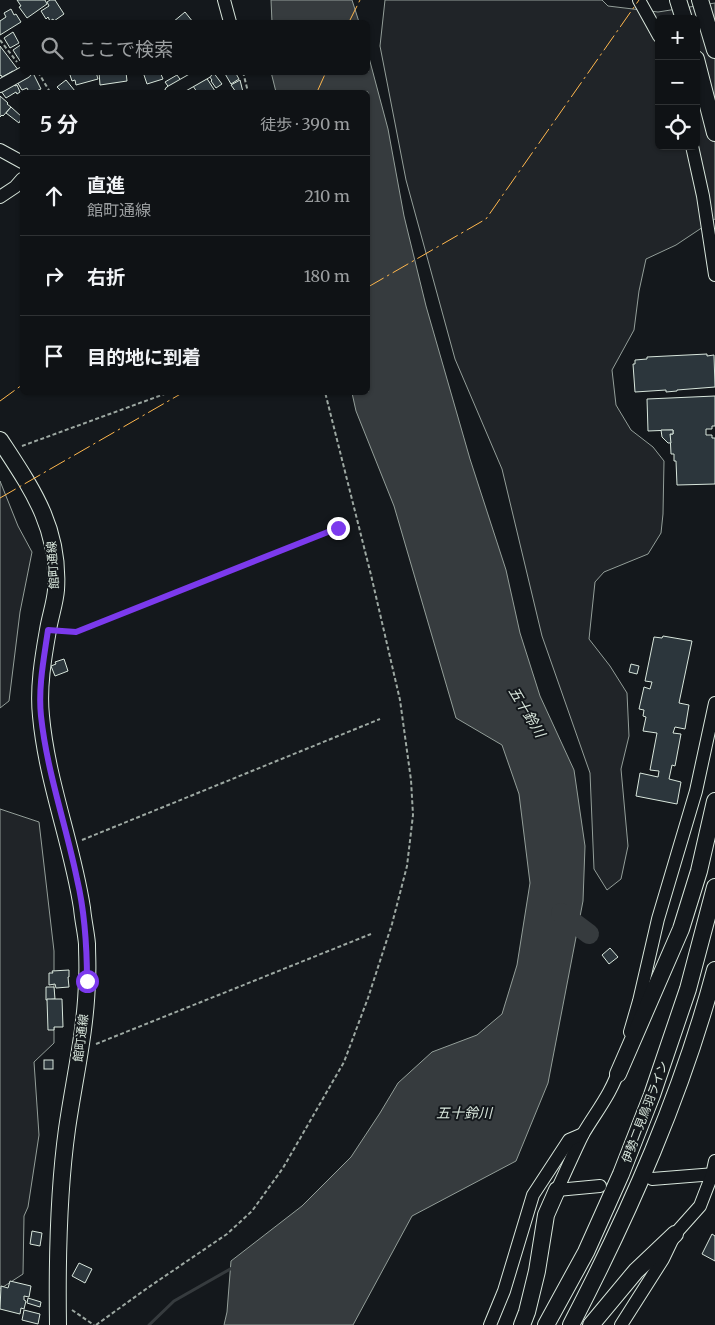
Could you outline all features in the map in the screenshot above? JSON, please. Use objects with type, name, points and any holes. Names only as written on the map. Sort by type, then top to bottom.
[{"type":"main road","points":[[678,0],[683,15]]},
{"type":"main road","points":[[700,0],[715,50]]},
{"type":"main road","points":[[696,60],[715,133]]},
{"type":"main road","name":"館町通線","points":[[4,446],[44,514],[52,539],[56,567],[56,592],[48,630],[40,691],[41,716],[50,773],[78,880],[86,940],[87,981],[81,1043],[67,1131],[59,1217],[58,1325]]},
{"type":"main road","points":[[618,1074],[681,929],[699,871],[715,801]]},
{"type":"main road","name":"伊勢二見鳥羽ライン","points":[[546,1325],[586,1252],[621,1174],[652,1095],[688,989],[715,887]]},
{"type":"main road","name":"伊勢二見鳥羽ライン","points":[[572,1325],[637,1190],[674,1102],[715,970]]},
{"type":"main road","points":[[522,1325],[537,1271],[546,1214],[557,1190]]},
{"type":"main road","points":[[592,1325],[636,1271],[675,1234]]},
{"type":"street","points":[[224,0],[229,20]]},
{"type":"street","points":[[639,0],[655,29]]},
{"type":"street","points":[[0,86],[20,69]]},
{"type":"street","points":[[175,90],[201,75]]},
{"type":"street","points":[[0,150],[20,161]]},
{"type":"street","points":[[693,150],[703,196],[715,276]]},
{"type":"street","points":[[0,197],[15,188],[20,182]]},
{"type":"street","points":[[557,1190],[583,1134],[618,1074],[639,1001],[658,919],[696,791],[715,704]]},
{"type":"street","points":[[490,1325],[504,1291],[532,1195],[569,1140],[583,1134]]},
{"type":"street","points":[[621,1325],[663,1259],[675,1234],[700,1206],[713,1174],[715,1161]]},
{"type":"street","points":[[652,1179],[713,1174]]},
{"type":"street","points":[[557,1190],[600,1186]]},
{"type":"path","points":[[0,40],[20,67]]},
{"type":"path","points":[[40,75],[49,90]]},
{"type":"path","points":[[244,75],[248,90]]},
{"type":"path","points":[[4,446],[58,432],[162,395]]},
{"type":"path","points":[[58,1300],[95,1325],[227,1234],[252,1211],[283,1168],[344,1062],[368,998],[392,924],[407,866],[413,815],[411,780],[400,700],[326,395]]},
{"type":"path","points":[[48,630],[76,632],[338,528]]},
{"type":"path","points":[[68,845],[380,719]]},
{"type":"path","points":[[81,1043],[93,1045],[371,934]]},
{"type":"shaded area","points":[[385,0],[602,0],[608,6],[658,12],[715,3],[715,219],[676,245],[646,259],[639,291],[634,330],[612,370],[616,405],[631,430],[653,447],[664,461],[661,533],[648,554],[604,572],[595,582],[589,639],[610,666],[627,693],[629,736],[621,769],[628,846],[621,879],[607,890],[594,869],[590,773],[542,636],[502,469],[455,359],[406,180],[380,46]]},
{"type":"shaded area","points":[[0,481],[18,526],[32,552],[20,612],[9,701],[0,708]]},
{"type":"shaded area","points":[[0,809],[39,822],[54,951],[54,1043],[34,1062],[39,1135],[28,1207],[24,1216],[23,1274],[0,1289]]},
{"type":"water","points":[[271,0],[352,0],[358,20],[272,20]]},
{"type":"water","name":"五十鈴川","points":[[370,62],[388,129],[404,216],[426,306],[470,459],[506,570],[520,633],[540,696],[574,770],[585,846],[583,901],[548,1083],[516,1161],[412,1216],[353,1325],[224,1325],[227,1312],[231,1261],[302,1206],[351,1157],[398,1083],[432,1052],[477,1035],[502,1014],[517,965],[530,883],[519,794],[502,745],[456,718],[394,506],[356,411],[352,395],[370,395],[370,90],[276,90],[272,75],[370,75]]},
{"type":"building","points":[[17,0],[45,0],[47,4],[27,18],[19,7],[21,6]]},
{"type":"building","points":[[55,0],[64,14],[55,20],[50,20],[48,17],[46,19],[41,11],[49,6],[47,2]]},
{"type":"building","points":[[11,9],[20,23],[0,35],[0,21],[6,17],[4,13]]},
{"type":"building","points":[[185,12],[191,20],[175,20]]},
{"type":"building","points":[[13,32],[19,43],[10,48],[4,38]]},
{"type":"building","points":[[20,45],[20,61],[13,50]]},
{"type":"building","points":[[0,46],[19,71],[15,73],[13,71],[2,77],[0,76]]},
{"type":"building","points":[[29,75],[34,75],[41,89],[28,90],[27,88],[22,90],[17,82]]},
{"type":"building","points":[[70,75],[97,75],[98,79],[76,85],[75,80],[72,81]]},
{"type":"building","points":[[99,75],[126,75],[127,81],[100,85]]},
{"type":"building","points":[[144,75],[161,75],[163,79],[147,84]]},
{"type":"building","points":[[177,75],[182,82],[170,89],[165,82]]},
{"type":"building","points":[[215,75],[222,84],[216,88],[209,76]]},
{"type":"building","points":[[226,75],[237,75],[239,79],[231,84]]},
{"type":"building","points":[[206,77],[214,90],[196,90],[193,86]]},
{"type":"building","points":[[66,80],[74,90],[60,90],[57,87]]},
{"type":"building","points":[[240,80],[242,90],[235,90],[231,85]]},
{"type":"building","points":[[13,83],[15,86],[17,85],[20,92],[17,94],[16,92],[6,98],[1,91]]},
{"type":"building","points":[[0,96],[11,107],[0,117]]},
{"type":"building","points":[[11,107],[20,115],[19,123],[6,113]]},
{"type":"building","points":[[707,354],[707,356],[714,355],[715,387],[666,392],[666,390],[635,392],[633,364],[635,364],[635,360],[647,359],[647,357]]},
{"type":"building","points":[[715,396],[715,426],[712,426],[712,429],[706,429],[706,435],[712,435],[712,438],[715,438],[715,484],[677,485],[676,461],[674,461],[674,454],[671,454],[670,434],[673,434],[673,430],[648,431],[647,399]]},
{"type":"building","points":[[661,430],[673,430],[673,434],[670,434],[671,443],[668,443],[662,437]]},
{"type":"building","points":[[663,636],[692,641],[679,703],[689,705],[685,729],[675,727],[673,733],[681,734],[675,766],[672,765],[669,779],[681,782],[677,804],[636,796],[640,773],[658,777],[659,771],[650,770],[657,733],[643,731],[646,717],[643,716],[644,710],[639,709],[644,687],[650,689],[652,682],[645,681],[654,637],[662,638]]},
{"type":"building","points":[[64,659],[68,671],[55,676],[51,666],[56,664],[55,662]]},
{"type":"building","points":[[631,664],[639,666],[637,674],[629,672]]},
{"type":"building","points":[[610,948],[618,957],[609,964],[602,955]]},
{"type":"building","points":[[69,970],[69,987],[56,988],[55,984],[49,985],[49,973],[53,973],[52,971]]},
{"type":"building","points":[[46,987],[54,987],[55,999],[46,1000]]},
{"type":"building","points":[[47,999],[62,999],[63,1027],[54,1027],[54,1030],[48,1030]]},
{"type":"building","points":[[44,1060],[53,1060],[53,1069],[44,1069]]},
{"type":"building","points":[[32,1231],[42,1233],[40,1246],[30,1244]]},
{"type":"building","points":[[712,1234],[715,1236],[715,1261],[702,1254]]},
{"type":"building","points":[[79,1263],[92,1269],[85,1283],[72,1276]]},
{"type":"building","points":[[10,1281],[31,1286],[29,1297],[24,1296],[26,1301],[24,1309],[21,1308],[20,1314],[0,1309],[1,1286],[8,1288]]},
{"type":"building","points":[[28,1298],[41,1302],[40,1307],[27,1303]]},
{"type":"building","points":[[24,1310],[40,1314],[38,1324],[22,1320]]},
{"type":"waterway","points":[[561,913],[589,934]]},
{"type":"waterway","points":[[149,1325],[174,1301],[232,1268]]},
{"type":"power","points":[[350,20],[360,0]]},
{"type":"power","points":[[370,286],[486,219],[639,0]]},
{"type":"power","points":[[318,90],[325,75]]},
{"type":"power","points":[[0,401],[20,386]]},
{"type":"power","points":[[0,498],[179,395]]},
{"type":"route","points":[[87,981],[86,940],[78,880],[50,773],[41,716],[40,691],[48,630],[76,632],[338,528]]}]
